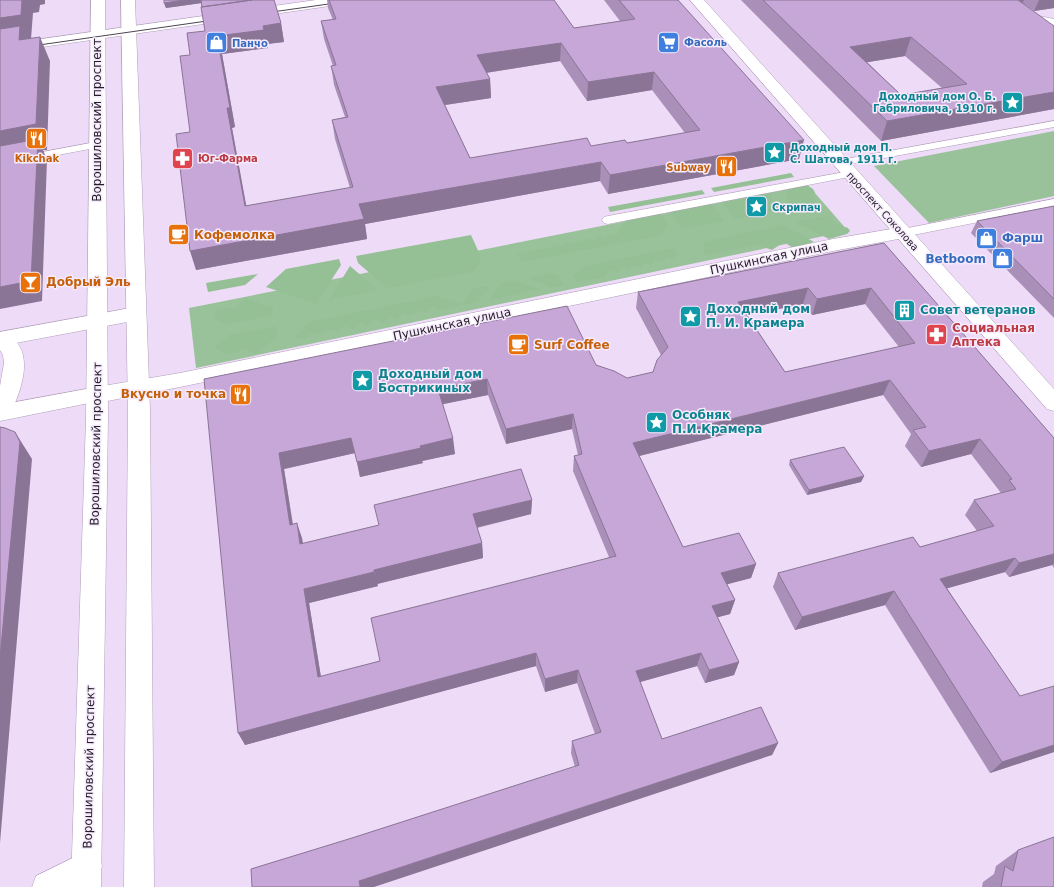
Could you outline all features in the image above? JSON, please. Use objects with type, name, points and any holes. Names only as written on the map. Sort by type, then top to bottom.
[{"type":"main road","name":"Ворошиловский проспект","points":[[86,876],[97,395],[98,320],[96,145],[98,0]]},
{"type":"main road","points":[[128,0],[137,388],[139,410],[139,887]]},
{"type":"main road","points":[[0,49],[344,0]]},
{"type":"main road","name":"проспект Соколова","points":[[697,0],[845,169],[1054,403]]},
{"type":"main road","name":"Пушкинская улица","points":[[0,413],[137,388],[833,245],[903,233]]},
{"type":"main road","points":[[0,339],[136,314]]},
{"type":"main road","points":[[0,339],[10,348],[13,357],[14,374],[9,393],[0,413]]},
{"type":"main road","points":[[48,887],[86,876]]},
{"type":"lane","points":[[1009,0],[1033,17],[1046,22],[1054,22]]},
{"type":"lane","points":[[608,220],[1054,124]]},
{"type":"lane","points":[[0,163],[96,145]]},
{"type":"lane","points":[[903,233],[1054,203]]},
{"type":"green space","points":[[1054,131],[1054,196],[929,223],[874,166]]},
{"type":"green space","points":[[791,173],[794,177],[714,192],[711,188]]},
{"type":"green space","points":[[808,185],[848,231],[196,368],[189,308]]},
{"type":"green space","points":[[804,186],[814,190],[815,193],[812,196],[817,202],[787,208],[787,188]]},
{"type":"green space","points":[[702,190],[705,194],[610,212],[608,207]]},
{"type":"green space","points":[[772,192],[771,212],[735,219],[722,202]]},
{"type":"green space","points":[[711,203],[724,221],[684,229],[677,223],[669,211]]},
{"type":"green space","points":[[660,213],[668,225],[662,235],[522,262],[517,254],[552,247],[555,244],[563,246],[566,242],[573,244],[578,240],[584,242],[588,238],[595,240],[599,236],[605,238],[608,234],[616,236],[626,220]]},
{"type":"green space","points":[[829,216],[836,224],[848,228],[850,231],[847,234],[829,239],[795,222]]},
{"type":"green space","points":[[783,225],[814,242],[793,248],[784,242],[772,250],[758,245],[705,255],[703,242]]},
{"type":"green space","points":[[471,235],[481,257],[480,264],[473,272],[387,288],[358,263],[356,256]]},
{"type":"green space","points":[[669,249],[675,250],[678,254],[674,259],[667,257],[664,262],[656,260],[652,265],[644,263],[641,268],[632,265],[629,269],[621,267],[618,272],[609,269],[604,277],[577,282],[573,275],[585,266]]},
{"type":"green space","points":[[339,259],[341,265],[316,304],[266,287],[286,269]]},
{"type":"green space","points":[[350,266],[378,290],[329,300]]},
{"type":"green space","points":[[551,273],[556,274],[562,280],[564,285],[551,287],[528,278]]},
{"type":"green space","points":[[258,274],[245,285],[208,292],[206,283]]},
{"type":"green space","points":[[513,281],[540,289],[489,300],[501,283]]},
{"type":"green space","points":[[490,286],[477,302],[439,310],[433,307],[427,313],[419,310],[411,316],[404,313],[397,320],[389,316],[384,323],[375,319],[367,326],[360,322],[353,329],[345,326],[337,332],[329,330],[321,335],[312,333],[305,339],[294,337],[309,322],[437,296],[462,304],[474,288]]},
{"type":"green space","points":[[246,298],[273,308],[273,315],[228,324],[214,319],[217,309],[235,308]]},
{"type":"green space","points":[[276,326],[278,336],[256,354],[243,348],[235,353],[225,354],[215,347],[229,335]]},
{"type":"building","points":[[0,0],[22,0],[21,15],[0,18]]},
{"type":"building","points":[[164,0],[184,0],[164,3]]},
{"type":"building","points":[[201,0],[252,0],[202,7]]},
{"type":"building","points":[[252,0],[274,0],[281,23],[263,26],[264,30],[217,36],[230,108],[227,108],[245,206],[353,187],[332,120],[348,117],[331,66],[336,65],[321,21],[336,19],[329,0],[554,0],[574,28],[635,19],[619,0],[678,0],[804,140],[610,175],[601,162],[359,204],[364,219],[190,251],[176,134],[190,132],[180,56],[190,55],[187,33],[205,31],[201,7]],"holes":[[[561,43],[588,82],[654,72],[700,130],[627,143],[625,140],[591,146],[587,138],[470,158],[436,87],[490,79],[477,55]]]},
{"type":"building","points":[[763,0],[1018,0],[1054,26],[1054,92],[887,121]],"holes":[[[911,37],[967,84],[901,95],[850,47]]]},
{"type":"building","points":[[20,26],[19,40],[40,37],[36,124],[0,131],[0,29]]},
{"type":"building","points":[[38,139],[31,281],[0,287],[0,146]]},
{"type":"building","points":[[1054,206],[1054,299],[977,221]]},
{"type":"building","points":[[884,243],[1054,438],[1054,554],[1019,563],[1015,558],[940,579],[1020,696],[1054,686],[1054,745],[1002,762],[894,591],[802,617],[778,573],[913,537],[920,547],[994,526],[974,500],[1016,489],[1009,480],[1012,479],[980,439],[929,451],[913,430],[926,427],[890,380],[633,443],[683,547],[739,533],[756,564],[721,573],[735,600],[712,606],[739,662],[709,670],[701,653],[636,671],[662,739],[761,707],[778,743],[359,881],[360,887],[252,887],[251,869],[579,765],[572,741],[601,732],[578,670],[545,679],[536,653],[238,733],[204,379],[567,306],[596,365],[614,371],[627,378],[653,372],[657,360],[668,347],[638,292]],"holes":[[[808,288],[817,299],[871,288],[915,343],[785,372],[738,302]],[[487,379],[506,429],[573,414],[582,454],[574,456],[616,556],[371,618],[380,661],[318,677],[304,589],[482,543],[473,514],[532,500],[521,469],[374,505],[379,525],[300,544],[297,523],[290,525],[279,453],[351,438],[357,462],[421,448],[420,446],[453,438],[438,389]]]},
{"type":"building","points":[[0,427],[15,432],[20,442],[0,658]]},
{"type":"building","points":[[844,447],[864,476],[809,490],[790,460]]},
{"type":"building","points":[[1054,837],[1054,887],[1001,887],[1005,866],[1013,871],[1018,850]]},
{"type":"tram line","points":[[265,13],[357,0]]},
{"type":"tram line","points":[[32,46],[214,20]]},
{"type":"place","name":"Фасоль","points":[[668,42]]},
{"type":"place","name":"Панчо","points":[[216,43]]},
{"type":"place","name":"Доходный дом О. Б. Габриловича, 1910 г.","points":[[1012,102]]},
{"type":"place","name":"Kikchak","points":[[37,138]]},
{"type":"place","name":"Доходный дом П. С. Шатова, 1911 г.","points":[[774,153]]},
{"type":"place","name":"Юг-Фарма","points":[[183,158]]},
{"type":"place","name":"Subway","points":[[726,167]]},
{"type":"place","name":"Скрипач","points":[[757,207]]},
{"type":"place","name":"Кофемолка","points":[[179,235]]},
{"type":"place","name":"Фарш","points":[[986,238]]},
{"type":"place","name":"Betboom","points":[[1002,259]]},
{"type":"place","name":"Добрый Эль","points":[[31,282]]},
{"type":"place","name":"Совет ветеранов","points":[[905,310]]},
{"type":"place","name":"Доходный дом П. И. Крамера","points":[[690,316]]},
{"type":"place","name":"Социальная Аптека","points":[[936,335]]},
{"type":"place","name":"Surf Coffee","points":[[518,345]]},
{"type":"place","name":"Доходный дом Бострикиных","points":[[362,381]]},
{"type":"place","name":"Вкусно и точка","points":[[241,394]]},
{"type":"place","name":"Особняк П.И.Крамера","points":[[656,422]]}]
